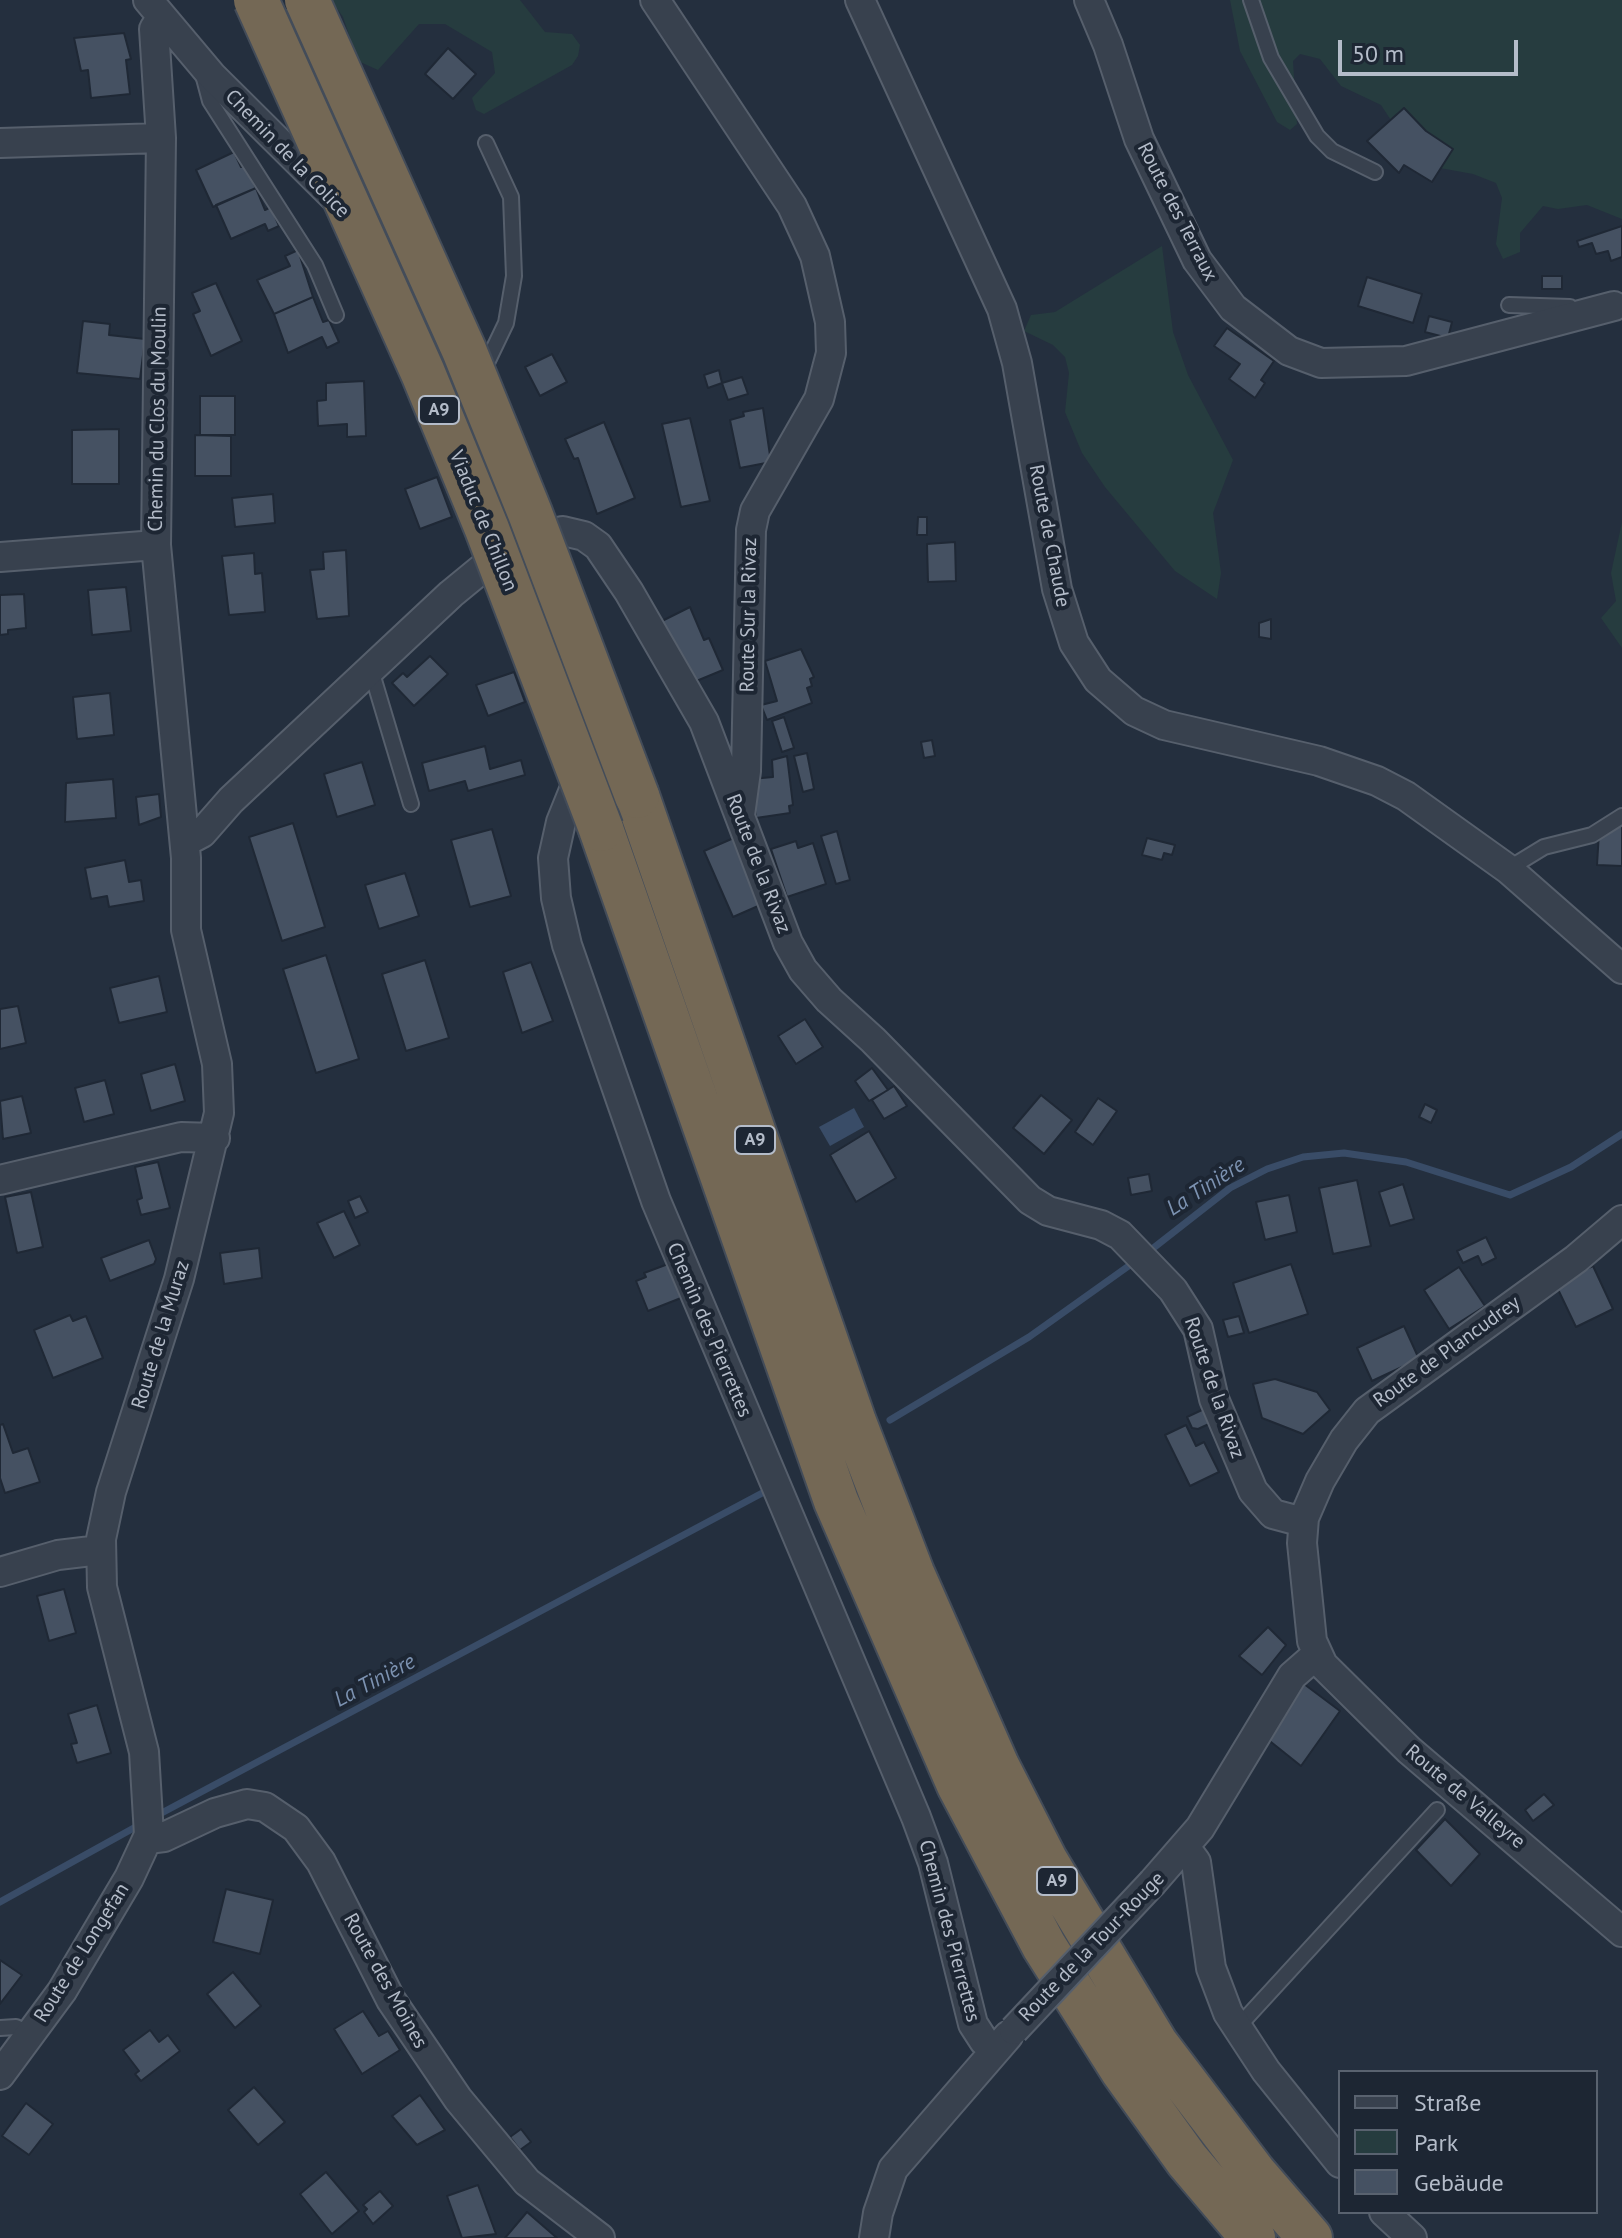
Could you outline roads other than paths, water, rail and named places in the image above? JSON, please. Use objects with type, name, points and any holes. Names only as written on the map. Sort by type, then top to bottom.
[{"type":"highway","name":"Viaduc de Chillon","points":[[256,0],[423,373],[487,529],[601,829],[821,1461],[959,1785],[1044,1946],[1100,2036],[1187,2160],[1253,2238]]},
{"type":"highway","name":"A9","points":[[307,0],[464,350],[542,542],[637,796],[854,1422],[912,1573],[997,1766],[1045,1860],[1156,2044],[1254,2173],[1310,2238]]},
{"type":"street","name":"Route Sur la Rivaz","points":[[655,0],[792,206],[815,256],[830,322],[831,353],[823,390],[793,449],[755,511],[751,530],[746,771],[740,818]]},
{"type":"street","name":"Route de Chaude","points":[[860,0],[1002,309],[1017,363],[1057,589],[1074,643],[1086,664],[1134,711],[1164,725],[1319,761],[1377,781],[1442,818],[1508,869],[1622,969]]},
{"type":"street","name":"Route des Terraux","points":[[1089,0],[1108,45],[1139,139],[1197,260],[1233,308],[1281,347],[1299,357],[1321,363],[1406,361],[1614,306]]},
{"type":"street","name":"Chemin de la Colice","points":[[155,9],[201,63],[335,198],[390,271],[421,319],[465,408],[517,545]]},
{"type":"street","name":"Chemin du Clos du Moulin","points":[[155,9],[161,138],[156,545],[185,842]]},
{"type":"street","points":[[0,143],[161,138]]},
{"type":"street","name":"Route de la Rivaz","points":[[185,842],[202,833],[231,800],[451,594],[517,545],[534,537],[563,531],[584,536],[598,546],[629,592],[704,722],[793,953],[829,1000],[873,1040],[1035,1204],[1048,1211],[1101,1225],[1131,1245],[1152,1268],[1194,1321],[1218,1411],[1257,1498],[1273,1514],[1303,1522]]},
{"type":"street","points":[[0,557],[156,545]]},
{"type":"street","name":"Chemin des Pierrettes","points":[[517,545],[595,738],[554,848],[556,898],[567,945],[656,1201],[916,1817],[937,1879],[973,2024],[984,2041],[1004,2040]]},
{"type":"street","name":"Route de la Muraz","points":[[148,1822],[144,1752],[102,1587],[100,1550],[109,1500],[179,1279],[215,1138],[219,1102],[217,1064],[186,930],[185,842]]},
{"type":"street","points":[[0,1180],[181,1137],[215,1138]]},
{"type":"street","name":"Route de Plancudrey","points":[[1316,1655],[1308,1618],[1303,1522],[1332,1459],[1367,1411],[1576,1259],[1622,1220]]},
{"type":"street","points":[[0,1572],[67,1553],[100,1550]]},
{"type":"street","name":"Route de la Tour-Rouge","points":[[874,2238],[881,2200],[893,2169],[1004,2040],[1185,1847],[1292,1676],[1316,1655]]},
{"type":"street","name":"Route de Valleyre","points":[[1316,1655],[1350,1694],[1409,1750],[1622,1932]]},
{"type":"street","name":"Route des Moines","points":[[148,1822],[164,1837],[215,1813],[247,1804],[265,1807],[296,1828],[321,1862],[391,2000],[458,2099],[527,2182],[600,2238]]},
{"type":"street","name":"Route de Longefan","points":[[0,2075],[70,1979],[129,1878],[148,1822]]},
{"type":"street","points":[[1185,1847],[1199,1872],[1215,1982],[1237,2028],[1310,2128],[1338,2161]]},
{"type":"street","points":[[1386,2214],[1412,2238]]},
{"type":"lane","points":[[1251,0],[1276,68],[1317,136],[1332,151],[1375,172]]},
{"type":"lane","name":"Chemin de la Colice","points":[[201,63],[210,101],[315,265],[336,315]]},
{"type":"lane","points":[[465,408],[506,323],[514,276],[511,197],[486,143]]},
{"type":"lane","points":[[1509,305],[1575,308],[1583,315]]},
{"type":"lane","points":[[371,670],[411,804]]},
{"type":"lane","points":[[1508,869],[1544,847],[1592,835],[1622,816]]},
{"type":"lane","points":[[1237,2028],[1437,1810]]},
{"type":"lane","points":[[0,2028],[16,2027],[31,2034]]},
{"type":"water","points":[[854,1108],[864,1127],[830,1146],[819,1127]]},
{"type":"waterway","name":"La Tinière","points":[[1147,1253],[1230,1188],[1267,1169],[1303,1157],[1344,1153],[1406,1162],[1510,1195],[1571,1167],[1622,1134]]},
{"type":"waterway","name":"La Tinière","points":[[890,1420],[1029,1337],[1137,1260]]},
{"type":"waterway","name":"La Tinière","points":[[156,1816],[766,1491]]},
{"type":"waterway","name":"La Tinière","points":[[0,1902],[141,1824]]}]
